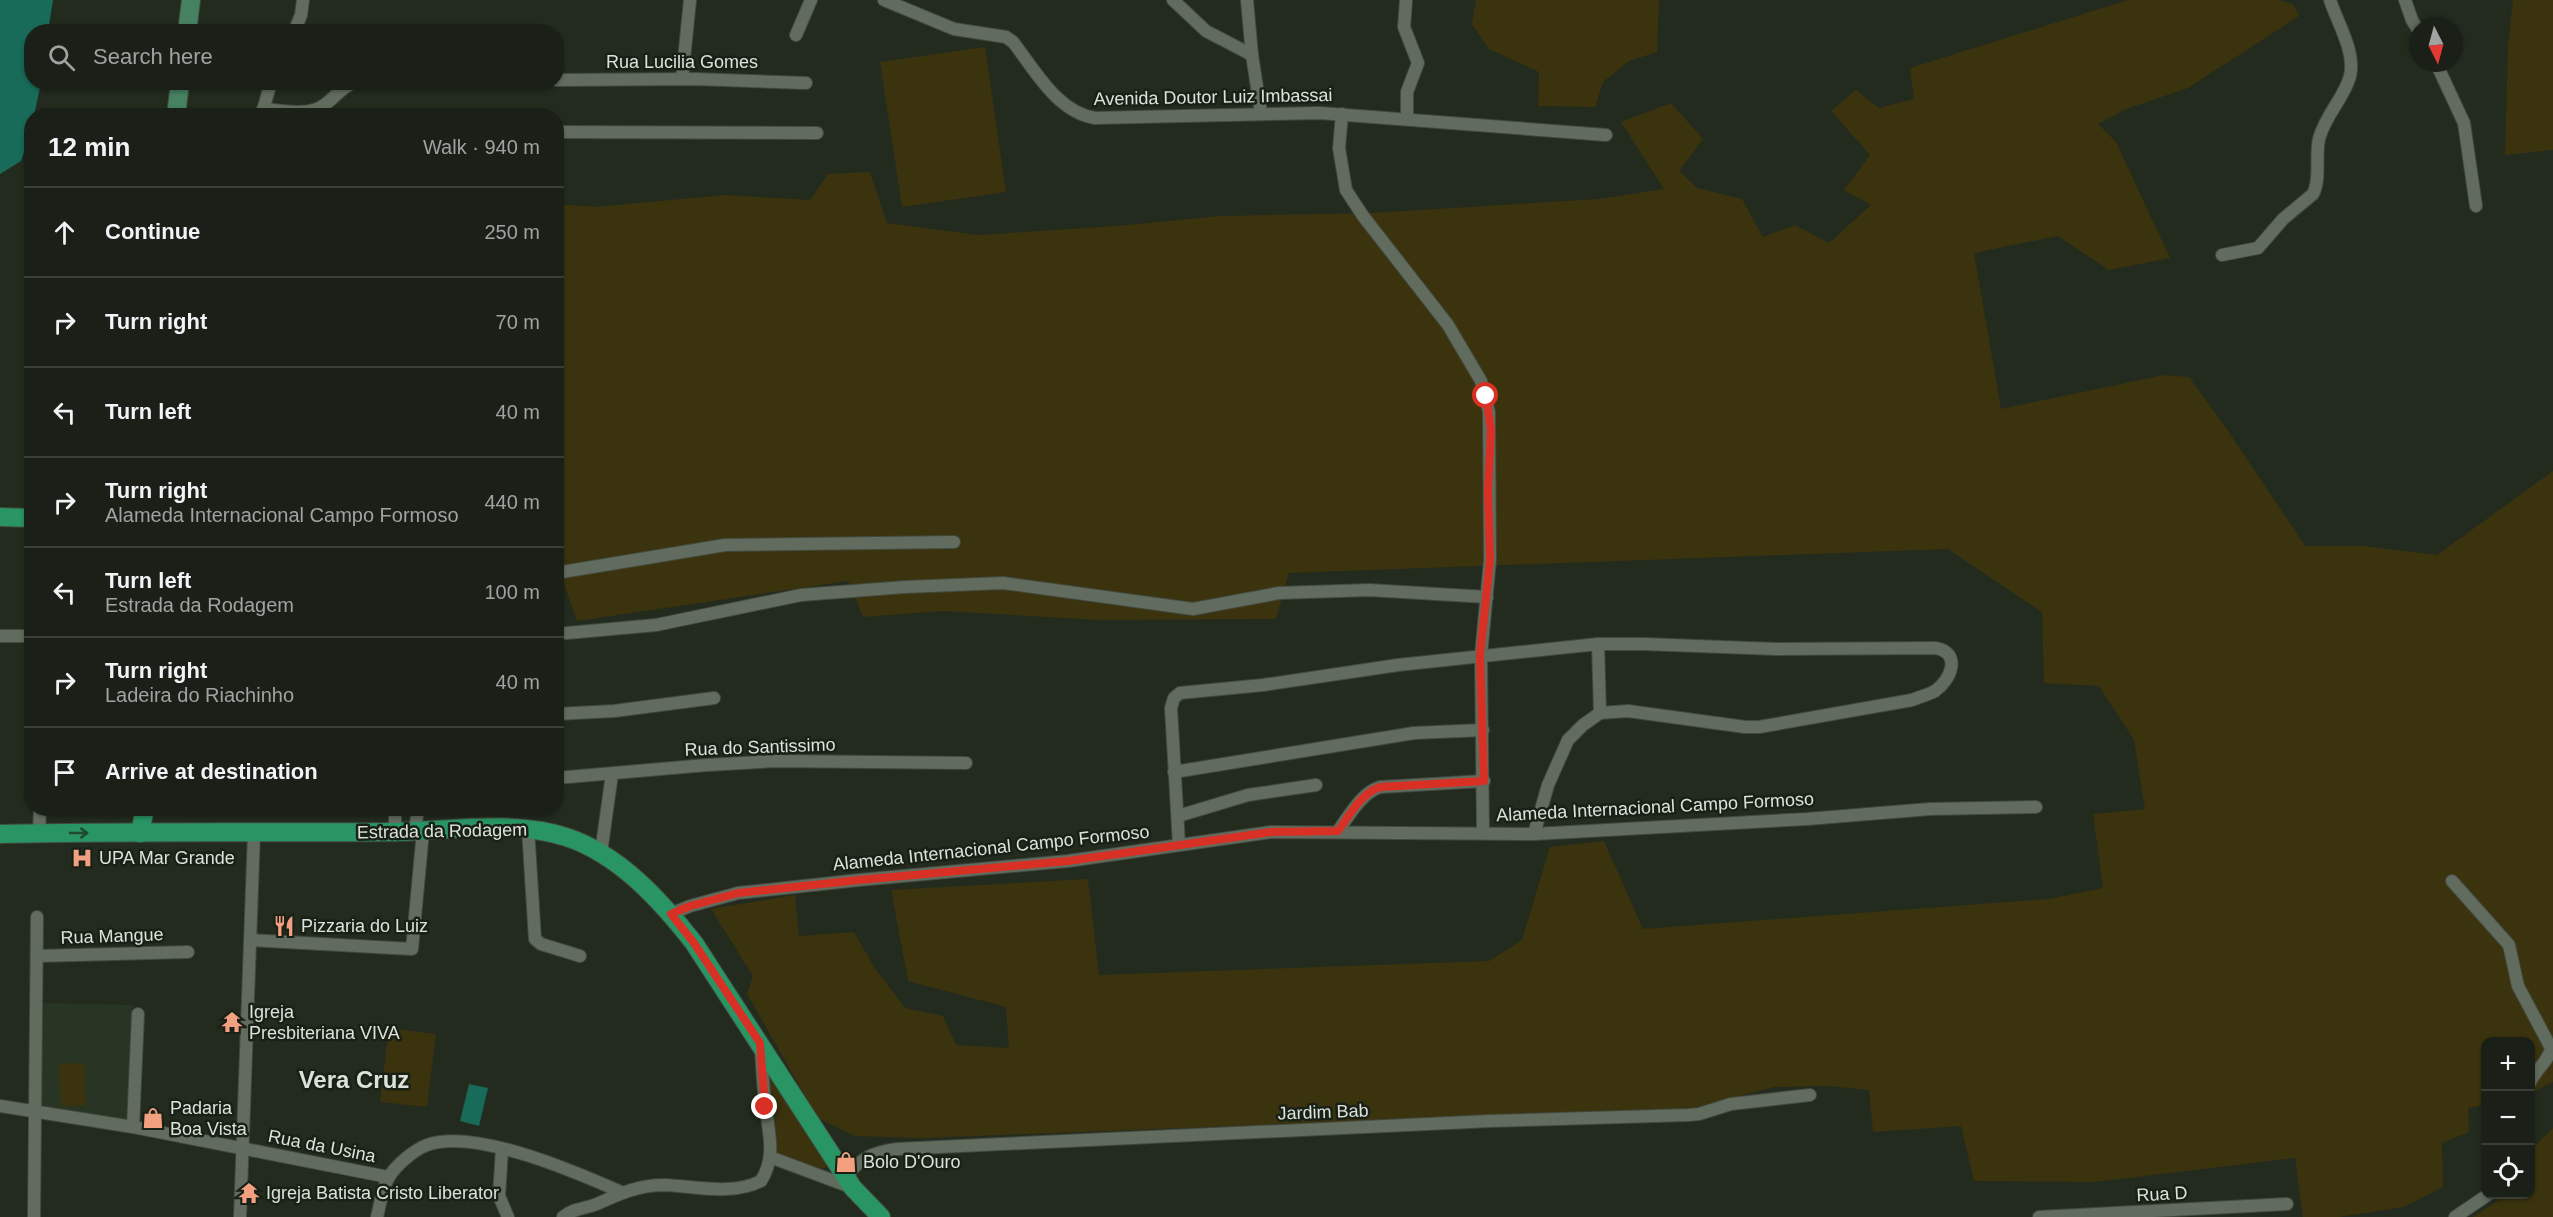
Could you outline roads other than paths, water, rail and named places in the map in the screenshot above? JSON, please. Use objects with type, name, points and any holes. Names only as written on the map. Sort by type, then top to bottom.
[{"type":"main road","points":[[0,517],[24,518]]},
{"type":"main road","points":[[141,833],[144,816]]},
{"type":"main road","name":"Estrada da Rodagem","points":[[0,834],[528,830],[566,837],[601,854],[650,892],[671,914],[694,943],[849,1182],[881,1217]]},
{"type":"street","points":[[188,24],[191,0]]},
{"type":"street","points":[[298,24],[302,15],[303,0]]},
{"type":"street","points":[[682,79],[690,0]]},
{"type":"street","points":[[796,35],[811,0]]},
{"type":"street","name":"Avenida Doutor Luiz Imbassai","points":[[884,0],[954,29],[1006,38],[1012,42],[1061,102],[1080,116],[1095,118],[1261,113],[1342,114],[1606,135]]},
{"type":"street","points":[[1173,0],[1206,31],[1252,55]]},
{"type":"street","points":[[1247,0],[1252,55],[1261,113]]},
{"type":"street","points":[[2222,255],[2258,248],[2283,219],[2314,191],[2317,149],[2321,131],[2348,82],[2351,71],[2346,38],[2330,0]]},
{"type":"street","points":[[2405,0],[2413,18]]},
{"type":"street","points":[[1406,1],[1404,27],[1418,63],[1407,92],[1407,118]]},
{"type":"street","points":[[2440,72],[2464,123],[2476,206]]},
{"type":"street","name":"Rua Lucilia Gomes","points":[[564,80],[682,79],[806,83]]},
{"type":"street","points":[[177,108],[179,90]]},
{"type":"street","points":[[263,108],[269,90]]},
{"type":"street","points":[[318,108],[340,90]]},
{"type":"street","points":[[1342,114],[1339,148],[1346,190],[1363,216],[1448,325],[1470,359],[1486,396],[1491,430],[1488,491],[1490,560],[1480,655],[1484,781],[1483,833]]},
{"type":"street","points":[[564,132],[817,133]]},
{"type":"street","points":[[564,572],[725,544],[954,542]]},
{"type":"street","points":[[564,633],[656,625],[801,595],[916,586],[1003,583],[1193,609],[1279,593],[1369,590],[1487,597]]},
{"type":"street","points":[[0,636],[24,636]]},
{"type":"street","points":[[1598,644],[1600,713]]},
{"type":"street","points":[[1179,846],[1171,708],[1174,698],[1180,693],[1263,685],[1480,655],[1598,644],[1776,649],[1936,648],[1945,650],[1951,656],[1952,668],[1946,680],[1935,691],[1912,700],[1776,725],[1745,727],[1628,711],[1600,713],[1583,725],[1569,740],[1551,775],[1534,834]]},
{"type":"street","points":[[564,714],[614,711],[714,698]]},
{"type":"street","points":[[1174,772],[1404,735],[1435,731],[1483,730]]},
{"type":"street","name":"Rua do Santissimo","points":[[564,777],[777,761],[966,763]]},
{"type":"street","points":[[601,854],[612,774]]},
{"type":"street","points":[[1338,831],[1356,806],[1372,790],[1380,787],[1484,781]]},
{"type":"street","points":[[1178,816],[1248,795],[1316,785]]},
{"type":"street","name":"Alameda Internacional Campo Formoso","points":[[671,914],[690,906],[738,893],[1002,868],[1271,832],[1534,834],[1668,828],[1930,809],[2037,807]]},
{"type":"street","points":[[39,833],[40,816]]},
{"type":"street","points":[[394,832],[395,816]]},
{"type":"street","points":[[251,940],[412,949],[418,816]]},
{"type":"street","points":[[528,830],[535,939],[541,944],[580,956]]},
{"type":"street","points":[[240,1217],[254,833]]},
{"type":"street","points":[[2452,881],[2509,945],[2518,986],[2551,1048],[2548,1056],[2535,1073]]},
{"type":"street","points":[[34,1217],[37,917]]},
{"type":"street","name":"Rua Mangue","points":[[37,957],[188,952]]},
{"type":"street","points":[[133,1126],[138,1014]]},
{"type":"street","points":[[563,1217],[572,1209],[594,1204],[621,1192],[651,1186],[702,1190],[761,1182],[770,1158],[771,1143],[765,1107],[760,1043]]},
{"type":"street","name":"Jardim Bab","points":[[849,1182],[854,1166],[866,1157],[877,1151],[897,1149],[1537,1119],[1688,1115],[1700,1114],[1731,1104],[1810,1095]]},
{"type":"street","name":"Rua da Usina","points":[[0,1106],[133,1126],[388,1177]]},
{"type":"street","points":[[377,1217],[388,1177],[413,1153],[427,1145],[455,1143],[502,1149],[542,1160],[621,1192]]},
{"type":"street","points":[[502,1149],[499,1196],[508,1217]]},
{"type":"street","points":[[770,1158],[849,1182]]},
{"type":"street","points":[[2455,1217],[2482,1199]]},
{"type":"street","name":"Rua D","points":[[2039,1217],[2170,1214],[2288,1204]]},
{"type":"water","points":[[0,0],[53,0],[49,24],[24,24],[24,90],[39,90],[36,108],[24,108],[24,152],[21,161],[0,174]]},
{"type":"water","points":[[469,1084],[488,1088],[479,1126],[460,1121]]},
{"type":"place","name":"UPA Mar Grande","points":[[82,858]]},
{"type":"place","name":"Pizzaria do Luiz","points":[[284,926]]},
{"type":"place","name":"Igreja Presbiteriana VIVA","points":[[232,1022]]},
{"type":"place","name":"Padaria Boa Vista","points":[[153,1118]]},
{"type":"place","name":"Bolo D'Ouro","points":[[846,1162]]},
{"type":"place","name":"Igreja Batista Cristo Liberator","points":[[249,1193]]},
{"type":"district","name":"Vera Cruz","points":[[354,1080]]}]
